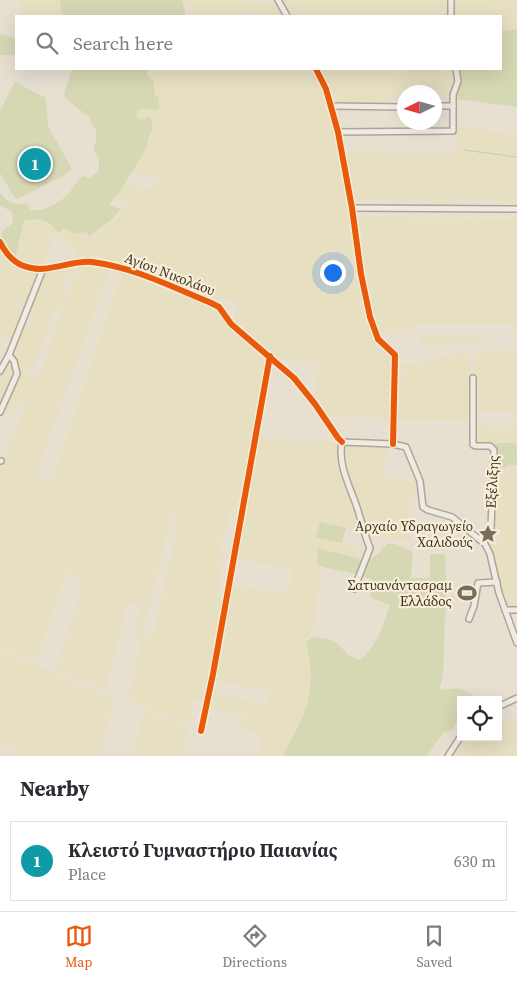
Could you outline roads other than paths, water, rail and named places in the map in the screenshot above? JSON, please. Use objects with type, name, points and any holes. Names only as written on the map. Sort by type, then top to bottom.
[{"type":"street","points":[[278,0],[286,15]]},
{"type":"street","points":[[451,0],[451,15]]},
{"type":"street","points":[[317,70],[331,106],[338,132],[352,208],[361,274],[373,326],[378,339],[393,352],[395,359],[393,444]]},
{"type":"street","points":[[338,132],[453,132],[454,95],[458,81],[456,70]]},
{"type":"street","points":[[331,106],[397,107]]},
{"type":"street","points":[[442,106],[453,106]]},
{"type":"street","points":[[352,208],[517,209]]},
{"type":"street","name":"Αγίου Νικολάου","points":[[0,242],[8,255],[23,266],[42,269],[62,264],[89,262],[121,268],[219,307],[231,324],[294,378],[342,442]]},
{"type":"street","points":[[0,371],[9,355],[42,269]]},
{"type":"street","points":[[0,412],[17,374],[14,361],[9,355]]},
{"type":"street","points":[[201,731],[270,356]]},
{"type":"street","name":"Εξέλιξης","points":[[473,378],[473,445],[490,446],[494,450],[491,528],[479,539]]},
{"type":"street","points":[[354,590],[363,562],[370,548],[345,476],[342,442],[393,444],[406,447],[420,481],[423,507],[452,517],[479,539],[490,554],[496,582],[517,643]]},
{"type":"street","points":[[468,619],[474,606],[478,583],[496,582]]},
{"type":"street","points":[[505,610],[517,610]]},
{"type":"street","points":[[502,705],[517,698]]},
{"type":"street","points":[[448,756],[458,741]]},
{"type":"waterway","points":[[464,150],[517,157]]},
{"type":"place","name":"Κλειστό Γυμναστήριο Παιανίας","points":[[35,164]]},
{"type":"place","name":"Αρχαίο Υδραγωγείο Χαλιδούς","points":[[488,534]]},
{"type":"place","name":"Σατυανάντασραμ Ελλάδος","points":[[467,593]]}]
